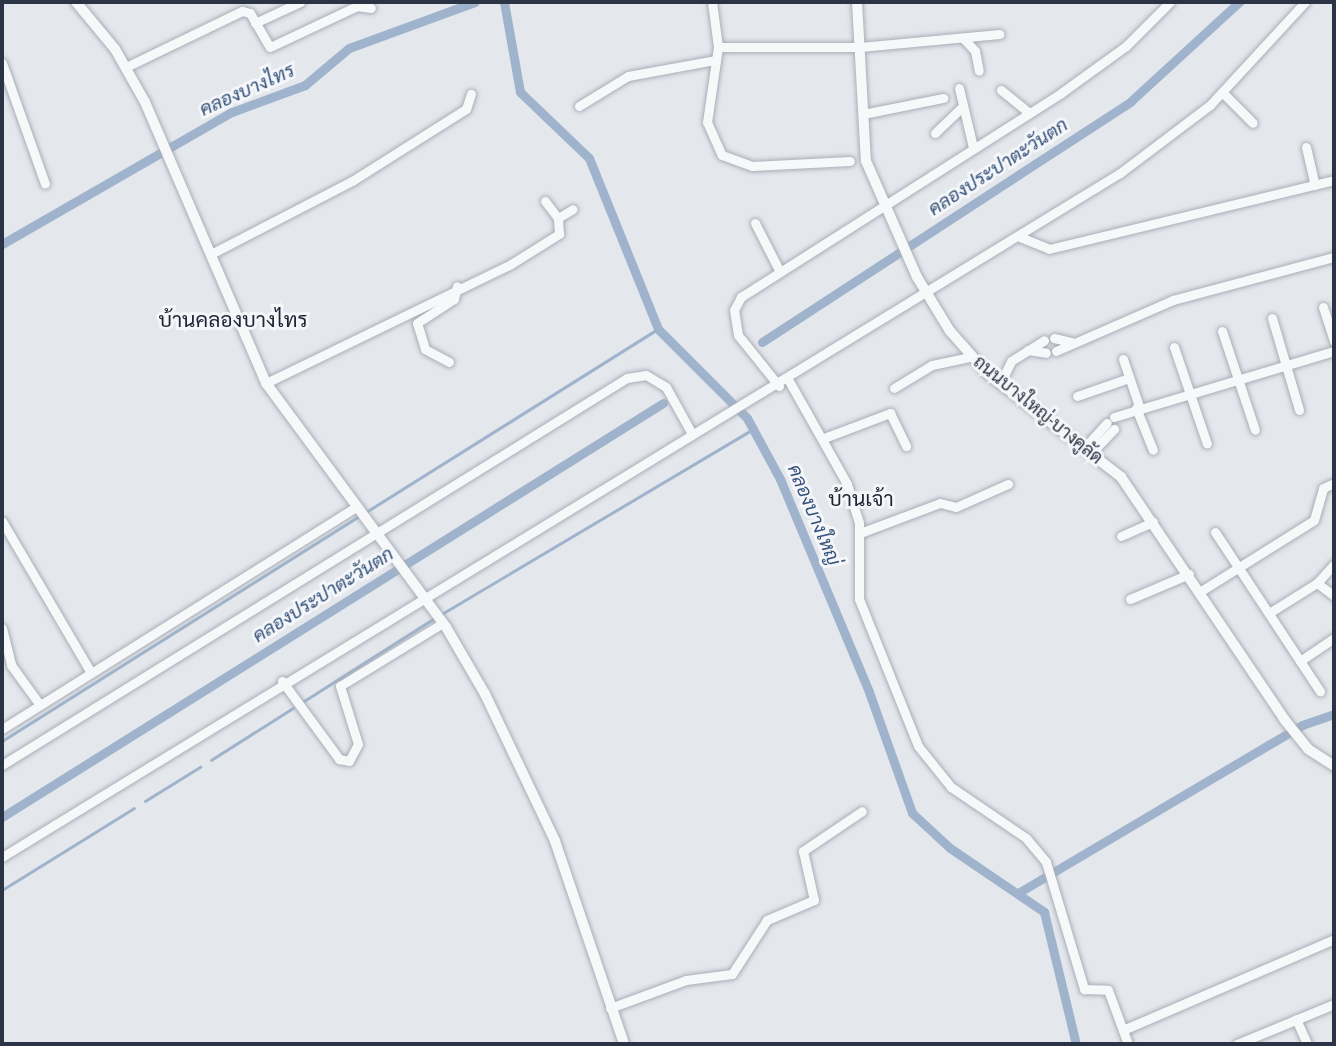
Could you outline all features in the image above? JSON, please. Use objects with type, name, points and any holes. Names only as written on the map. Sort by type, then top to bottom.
[{"type":"street","points":[[255,23],[300,2]]},
{"type":"street","points":[[712,2],[719,47],[707,122],[730,162],[858,161]]},
{"type":"street","name":"ถนนบางใหญ่-บางคูลัด","points":[[857,2],[863,114],[858,161],[882,202],[927,295],[970,357],[1000,384],[1089,449],[1121,477],[1201,591],[1284,719],[1301,741],[1334,766]]},
{"type":"street","points":[[779,386],[738,335],[734,310],[779,270],[882,202],[1028,113],[1126,46],[1170,2]]},
{"type":"street","points":[[2,857],[422,595],[692,434],[789,381],[1163,144],[1223,93],[1305,2]]},
{"type":"street","points":[[80,3],[126,67],[162,140],[266,383],[440,618],[555,841],[610,1008],[625,1044]]},
{"type":"street","points":[[126,67],[233,14],[246,11],[266,44],[275,47],[357,6],[371,8]]},
{"type":"street","points":[[719,47],[860,47],[999,34]]},
{"type":"street","points":[[963,38],[975,51],[979,71]]},
{"type":"street","points":[[579,106],[628,76],[715,60]]},
{"type":"street","points":[[2,63],[46,184]]},
{"type":"street","points":[[959,88],[960,108],[973,147]]},
{"type":"street","points":[[1001,90],[1028,113]]},
{"type":"street","points":[[1223,93],[1253,123]]},
{"type":"street","points":[[211,254],[352,181],[466,109],[471,94]]},
{"type":"street","points":[[863,114],[943,98]]},
{"type":"street","points":[[935,133],[960,108]]},
{"type":"street","points":[[1306,147],[1315,185]]},
{"type":"street","points":[[1020,237],[1049,249],[1334,180]]},
{"type":"street","points":[[266,383],[550,240],[561,229],[558,218],[545,201]]},
{"type":"street","points":[[558,218],[573,209]]},
{"type":"street","points":[[755,223],[779,270]]},
{"type":"street","points":[[1028,351],[1051,352],[1173,300],[1334,257]]},
{"type":"street","points":[[449,362],[425,349],[417,323],[454,299],[457,286]]},
{"type":"street","points":[[1323,307],[1334,341]]},
{"type":"street","points":[[1272,318],[1298,410]]},
{"type":"street","points":[[1222,331],[1255,430]]},
{"type":"street","points":[[1054,338],[1072,342]]},
{"type":"street","points":[[1000,384],[1011,361],[1044,340]]},
{"type":"street","points":[[1174,347],[1207,444]]},
{"type":"street","points":[[1089,449],[1116,421],[1137,407],[1332,352],[1334,364]]},
{"type":"street","points":[[894,388],[932,365],[970,357]]},
{"type":"street","points":[[1123,359],[1153,450]]},
{"type":"street","points":[[2,765],[374,530],[637,375],[666,387],[692,434]]},
{"type":"street","points":[[1077,396],[1129,378]]},
{"type":"street","points":[[789,381],[824,438],[847,484],[860,533],[859,599],[918,746],[951,787],[1026,838],[1046,862],[1054,876],[1084,989],[1108,990],[1128,1044]]},
{"type":"street","points":[[824,438],[890,413],[906,446]]},
{"type":"street","points":[[1201,591],[1314,520],[1323,488],[1334,483]]},
{"type":"street","points":[[860,533],[940,503],[956,507],[1008,484]]},
{"type":"street","points":[[2,729],[360,512]]},
{"type":"street","points":[[2,521],[91,673]]},
{"type":"street","points":[[1121,536],[1153,522]]},
{"type":"street","points":[[1215,533],[1320,691]]},
{"type":"street","points":[[1269,613],[1317,583],[1334,564]]},
{"type":"street","points":[[1130,599],[1189,574]]},
{"type":"street","points":[[1317,583],[1334,596]]},
{"type":"street","points":[[282,681],[338,758],[349,761],[358,744],[340,686],[440,618]]},
{"type":"street","points":[[2,628],[11,664],[40,705]]},
{"type":"street","points":[[1300,661],[1334,636]]},
{"type":"street","points":[[610,1008],[686,981],[732,974],[767,920],[814,900],[803,851],[862,811]]},
{"type":"street","points":[[1123,1030],[1334,939]]},
{"type":"street","points":[[1237,1044],[1252,1041],[1334,1004]]},
{"type":"street","points":[[1296,1020],[1307,1044]]},
{"type":"waterway","name":"คลองบางไทร","points":[[2,244],[232,112],[305,85],[349,48],[475,2]]},
{"type":"waterway","name":"คลองบางใหญ่","points":[[504,2],[520,92],[589,158],[658,329],[747,418],[780,479],[869,692],[912,813],[950,848],[1044,912],[1076,1044]]},
{"type":"waterway","name":"คลองประปาตะวันตก","points":[[762,342],[1131,101],[1239,2]]},
{"type":"waterway","points":[[366,512],[658,329]]},
{"type":"waterway","name":"คลองประปาตะวันตก","points":[[2,817],[663,403]]},
{"type":"waterway","points":[[440,615],[753,429]]},
{"type":"waterway","points":[[2,741],[361,515]]},
{"type":"waterway","points":[[304,701],[435,618]]},
{"type":"waterway","points":[[211,760],[293,708]]},
{"type":"waterway","points":[[1018,893],[1302,725],[1334,714]]},
{"type":"waterway","points":[[145,801],[200,767]]},
{"type":"waterway","points":[[2,890],[134,808]]},
{"type":"district","name":"บ้านคลองบางไทร","points":[[233,319]]},
{"type":"district","name":"บ้านเจ้า","points":[[861,498]]}]
